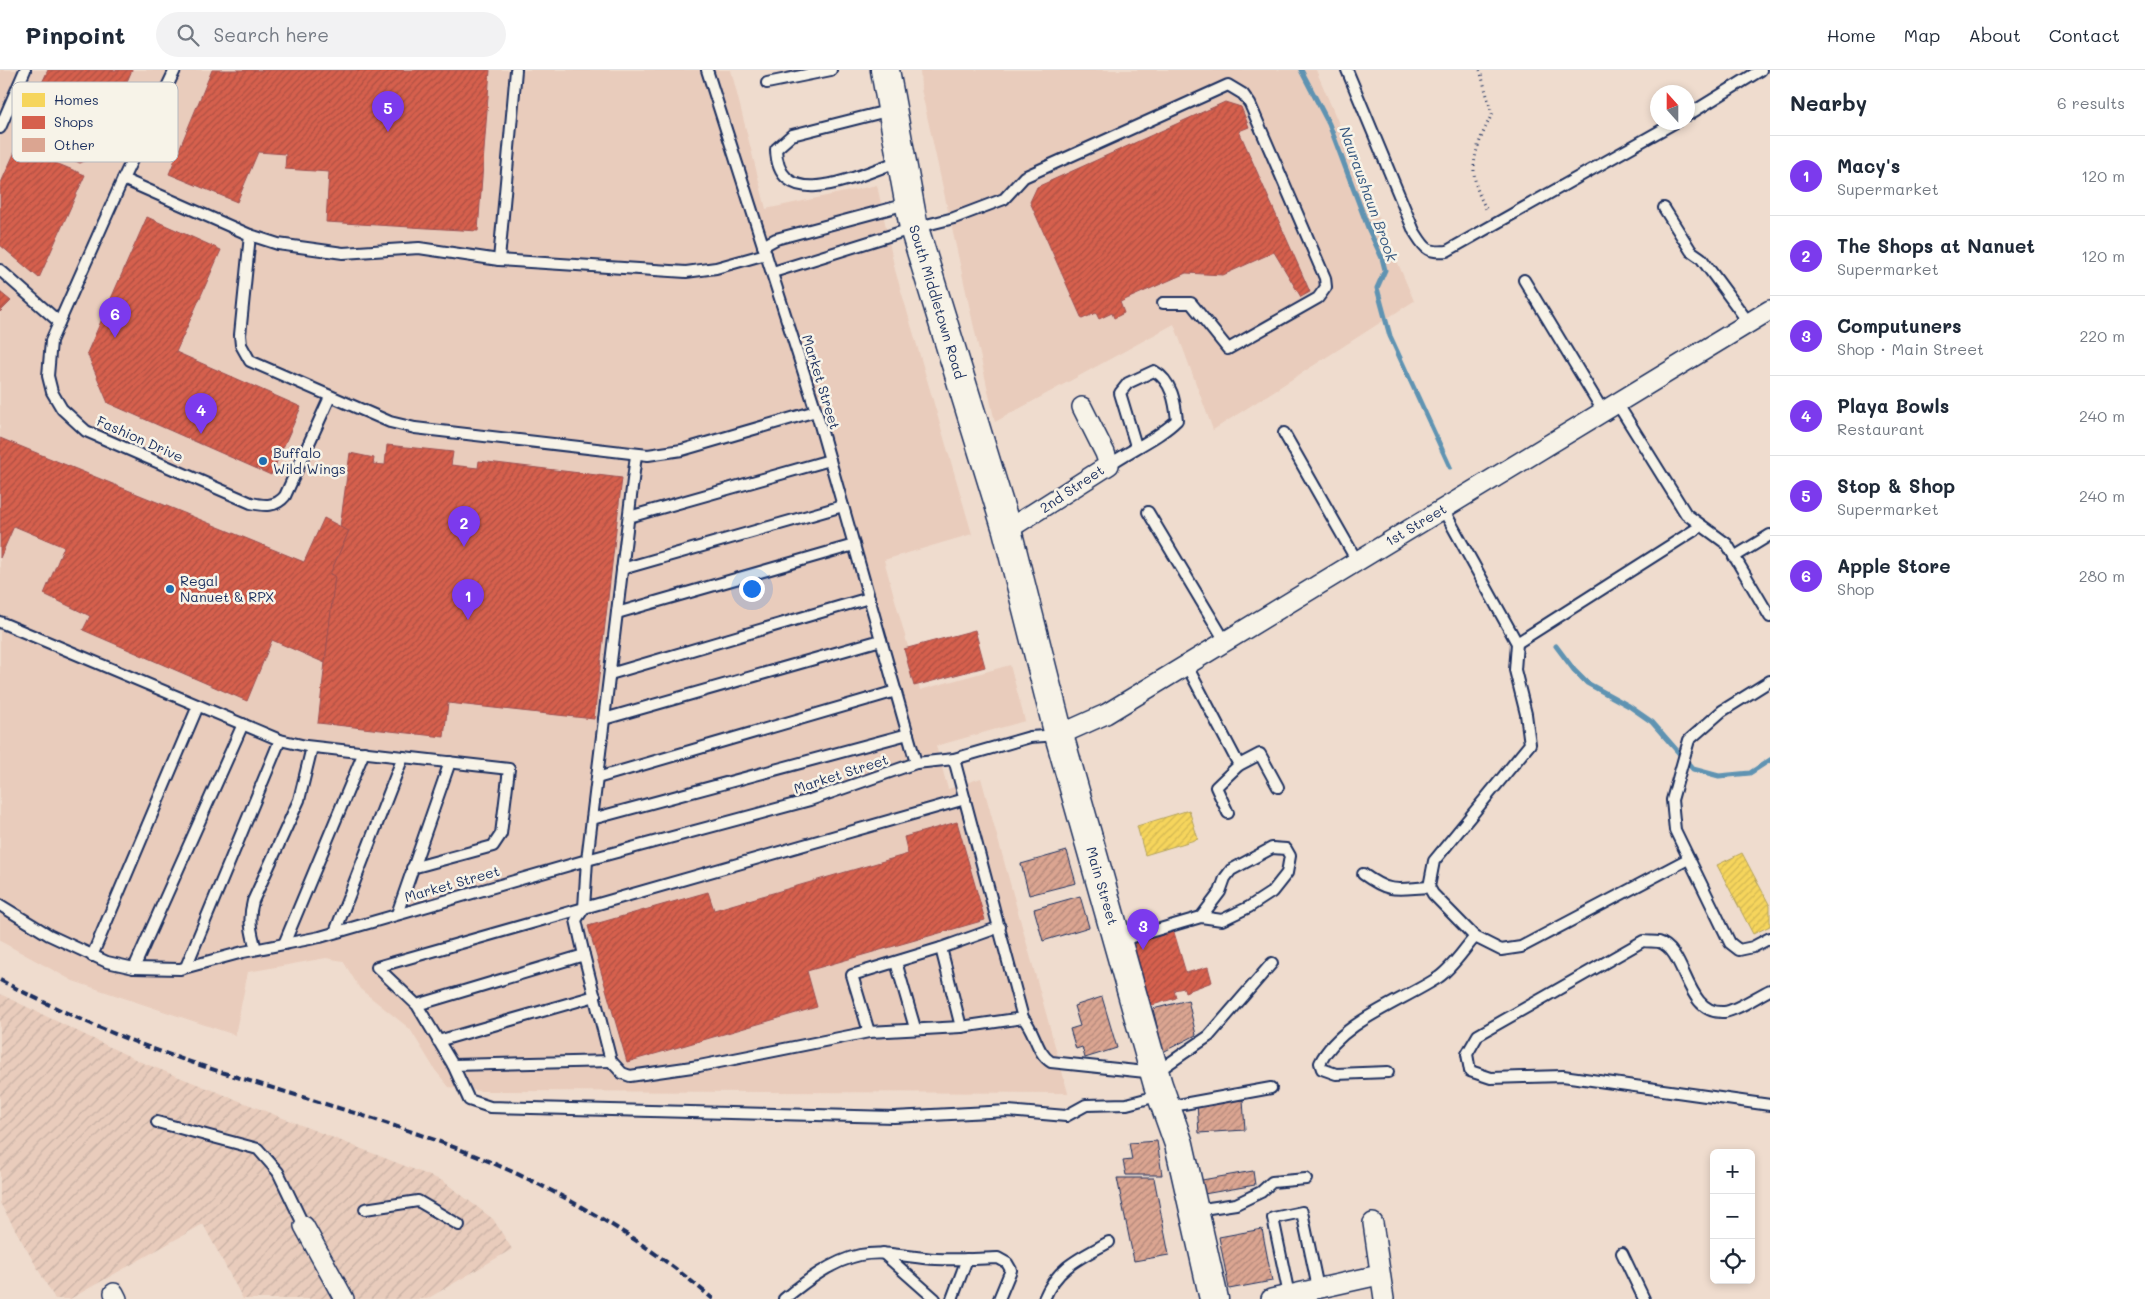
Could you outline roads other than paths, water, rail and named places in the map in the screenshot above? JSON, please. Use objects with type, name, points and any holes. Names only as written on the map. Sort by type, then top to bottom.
[{"type":"street","name":"South Middletown Road","points":[[885,70],[911,216],[1007,530]]},
{"type":"street","name":"1st Street","points":[[1060,735],[1106,714],[1770,310]]},
{"type":"street","name":"2nd Street","points":[[1007,530],[1109,465],[1082,407]]},
{"type":"street","name":"Main Street","points":[[1007,530],[1060,735],[1161,1092],[1179,1144],[1214,1299]]},
{"type":"street","points":[[1373,1222],[1384,1299]]},
{"type":"street","points":[[304,1226],[344,1299]]},
{"type":"street","points":[[1280,1297],[1380,1275]]},
{"type":"lane","points":[[20,82],[25,70]]},
{"type":"lane","name":"Fashion Drive","points":[[169,82],[175,70]]},
{"type":"lane","points":[[499,260],[516,70]]},
{"type":"lane","name":"Market Street","points":[[706,70],[764,250],[773,272],[816,411],[916,763]]},
{"type":"lane","points":[[767,83],[831,70]]},
{"type":"lane","points":[[1347,70],[1414,231],[1426,248],[1434,252],[1447,251],[1662,130]]},
{"type":"lane","points":[[1695,111],[1761,70]]},
{"type":"lane","points":[[123,178],[250,236],[278,244],[343,252],[419,248],[499,260],[686,272],[716,268],[764,250],[776,239],[911,216],[954,218],[1004,199],[1024,177],[1228,85],[1243,94],[1250,104],[1325,278],[1326,287],[1318,298],[1228,349],[1191,303],[1163,303]]},
{"type":"lane","points":[[0,128],[12,100]]},
{"type":"lane","points":[[891,110],[792,135],[776,149],[777,159],[781,172],[788,180],[797,185],[814,186],[837,183],[900,161]]},
{"type":"lane","name":"Fashion Drive","points":[[131,162],[51,341],[48,376],[57,400],[73,421],[86,431],[251,503],[268,506],[281,501],[285,496],[330,397]]},
{"type":"lane","points":[[1664,208],[1691,251],[1701,258],[1749,323]]},
{"type":"lane","points":[[773,272],[911,216]]},
{"type":"lane","points":[[250,236],[240,335],[245,354],[257,365],[402,426],[636,455],[682,450],[816,411]]},
{"type":"lane","points":[[0,270],[60,322]]},
{"type":"lane","points":[[1524,280],[1610,407],[1686,514],[1727,544],[1770,616]]},
{"type":"lane","points":[[1109,465],[1136,446],[1167,431],[1178,420],[1175,400],[1167,382],[1154,371],[1128,383],[1120,393],[1136,446]]},
{"type":"lane","points":[[1284,432],[1357,561]]},
{"type":"lane","points":[[636,455],[587,860],[584,908],[576,920],[611,1061],[622,1073],[630,1076],[700,1066],[869,1032],[961,1027],[1023,1018]]},
{"type":"lane","points":[[628,517],[830,460]]},
{"type":"lane","points":[[622,569],[843,506]]},
{"type":"lane","points":[[1442,509],[1517,643],[1515,670],[1526,714],[1530,744],[1434,861],[1430,887],[1450,912],[1475,937],[1501,950],[1521,947],[1688,859]]},
{"type":"lane","points":[[1148,512],[1225,641]]},
{"type":"lane","points":[[1517,643],[1702,526]]},
{"type":"lane","points":[[1734,557],[1770,534]]},
{"type":"lane","points":[[617,613],[854,546]]},
{"type":"lane","points":[[610,674],[869,598]]},
{"type":"lane","points":[[0,622],[280,740],[312,747],[509,769],[501,834],[493,846],[412,868]]},
{"type":"lane","points":[[604,719],[881,640]]},
{"type":"lane","points":[[1186,664],[1238,765]]},
{"type":"lane","points":[[1770,681],[1722,711],[1689,740],[1674,785],[1672,800],[1675,830],[1730,943],[1739,950],[1753,947],[1770,938]]},
{"type":"lane","points":[[597,778],[896,691]]},
{"type":"lane","points":[[92,956],[198,706]]},
{"type":"lane","points":[[134,968],[243,724]]},
{"type":"lane","points":[[592,819],[908,734]]},
{"type":"lane","name":"Market Street","points":[[0,906],[92,956],[134,968],[153,970],[186,967],[256,949],[335,932],[587,860],[810,800],[916,763],[954,759],[1030,737],[1060,735]]},
{"type":"lane","points":[[186,967],[280,740]]},
{"type":"lane","points":[[256,949],[249,915],[252,900],[299,800],[312,747]]},
{"type":"lane","points":[[284,944],[364,752]]},
{"type":"lane","points":[[1228,813],[1216,787],[1238,765],[1260,754],[1278,787]]},
{"type":"lane","points":[[335,932],[403,756]]},
{"type":"lane","points":[[954,759],[1023,1018],[1029,1024],[1044,1057],[1051,1062],[1161,1092],[1271,1088]]},
{"type":"lane","points":[[397,914],[450,762]]},
{"type":"lane","points":[[965,799],[377,967],[417,1005],[453,1065],[469,1100],[490,1107],[894,1116],[1008,1111],[1066,1116],[1086,1105],[1127,1104],[1161,1092],[1272,963]]},
{"type":"lane","points":[[1118,942],[1201,917],[1222,920],[1249,907],[1272,892],[1286,873],[1290,856],[1286,850],[1272,848],[1231,870],[1225,878],[1220,892],[1201,917]]},
{"type":"lane","points":[[1363,874],[1382,887],[1389,889],[1430,887]]},
{"type":"lane","points":[[869,1032],[852,975],[941,948],[1000,927]]},
{"type":"lane","points":[[1388,1072],[1336,1074],[1322,1069],[1320,1063],[1338,1039],[1359,1024],[1441,976],[1475,937]]},
{"type":"lane","points":[[1770,990],[1726,1012],[1713,1011],[1697,999],[1674,955],[1660,942],[1643,941],[1478,1034],[1467,1054],[1470,1071],[1491,1078],[1564,1076],[1770,1105]]},
{"type":"lane","points":[[941,948],[961,1027]]},
{"type":"lane","points":[[417,1005],[584,955]]},
{"type":"lane","points":[[896,962],[915,1028]]},
{"type":"lane","points":[[438,1040],[595,996]]},
{"type":"lane","points":[[453,1065],[611,1061]]},
{"type":"lane","points":[[157,1122],[258,1149],[278,1172],[304,1226]]},
{"type":"lane","points":[[1195,1211],[1236,1204],[1261,1192],[1272,1182],[1306,1179]]},
{"type":"lane","points":[[365,1209],[418,1201],[459,1225]]},
{"type":"lane","points":[[1280,1297],[1273,1218],[1302,1212],[1318,1288]]},
{"type":"lane","points":[[1044,1299],[1050,1283],[1061,1271],[1109,1242]]},
{"type":"lane","points":[[784,1299],[808,1279],[850,1258],[869,1253],[883,1253],[936,1259],[998,1258],[1010,1266],[1010,1274],[999,1299]]},
{"type":"lane","points":[[883,1253],[935,1299]]},
{"type":"lane","points":[[1622,1253],[1644,1299]]},
{"type":"lane","points":[[952,1299],[967,1259]]},
{"type":"waterway","name":"Nauraushaun Brook","points":[[1301,70],[1329,124],[1369,230],[1382,258],[1385,270],[1377,288],[1390,336],[1450,467]]},
{"type":"waterway","name":"Nauraushaun Brook","points":[[1556,646],[1574,670],[1587,683],[1629,706],[1652,722],[1693,769],[1719,776],[1750,773],[1770,760]]},
{"type":"railway","points":[[0,980],[84,1021],[148,1047],[209,1068],[365,1116],[481,1158],[543,1186],[602,1219],[659,1257],[713,1299]]},
{"type":"place","name":"Stop & Shop","points":[[388,132]]},
{"type":"place","name":"Apple Store","points":[[115,338]]},
{"type":"place","name":"Playa Bowls","points":[[201,434]]},
{"type":"place","name":"Buffalo Wild Wings","points":[[263,461]]},
{"type":"place","name":"The Shops at Nanuet","points":[[464,547]]},
{"type":"place","name":"Regal Nanuet & RPX","points":[[170,589]]},
{"type":"place","name":"Macy's","points":[[468,620]]},
{"type":"place","name":"Computuners","points":[[1143,950]]}]
